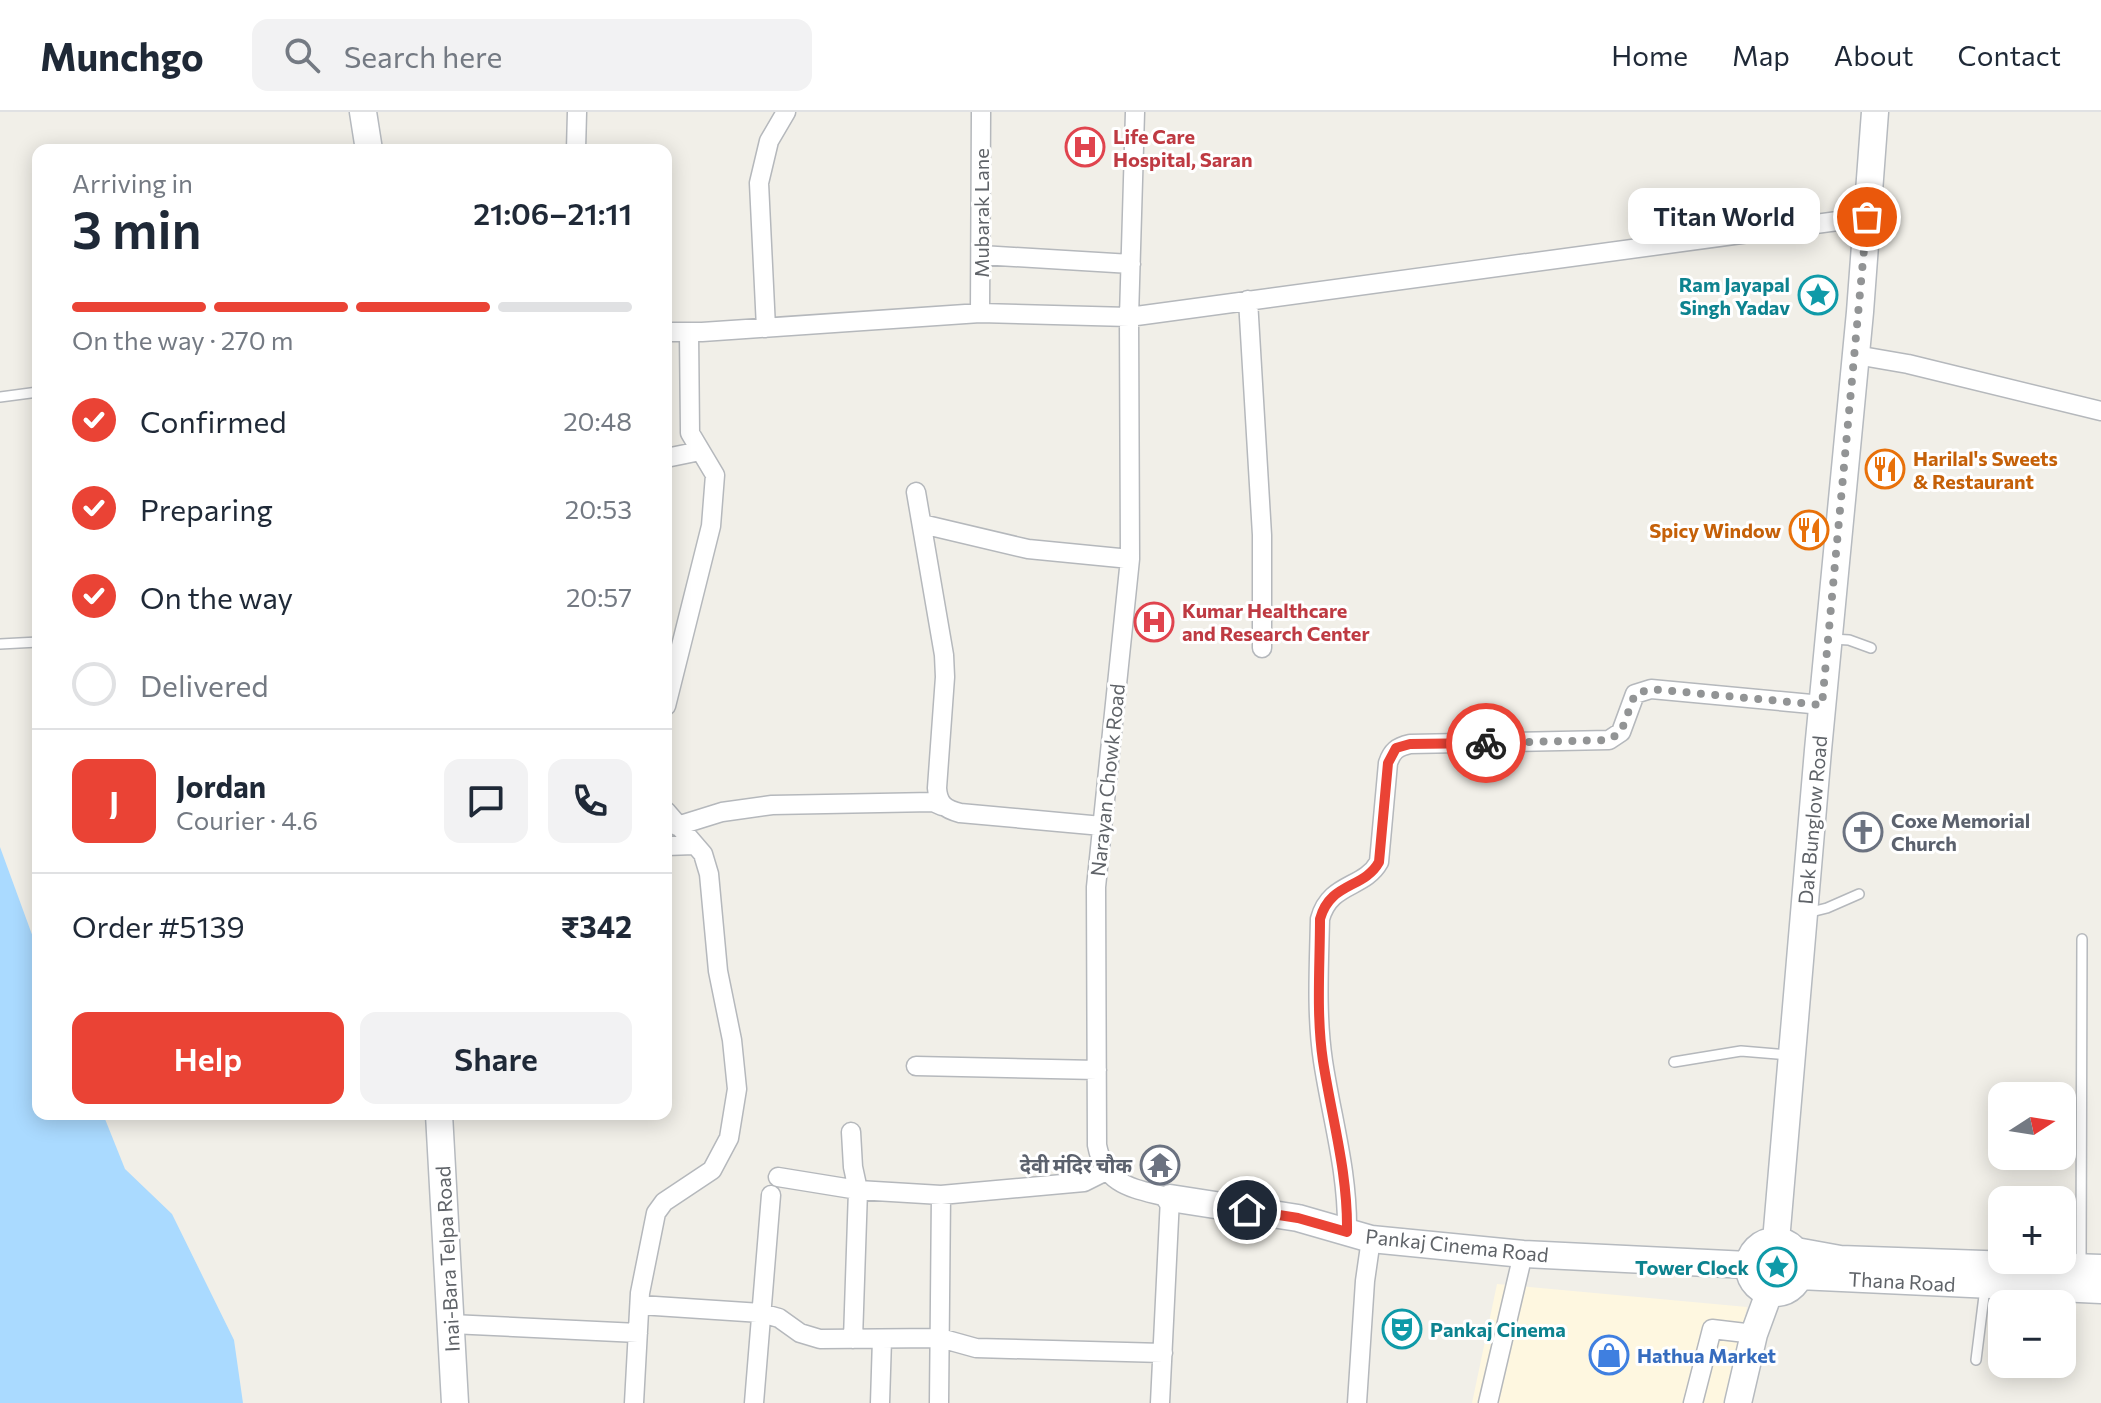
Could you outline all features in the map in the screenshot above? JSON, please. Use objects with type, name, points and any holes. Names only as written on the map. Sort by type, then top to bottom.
[{"type":"street","points":[[363,112],[368,144]]},
{"type":"street","points":[[576,144],[577,112]]},
{"type":"street","points":[[766,328],[760,167],[769,141],[786,112]]},
{"type":"street","name":"Mubarak Lane","points":[[980,313],[981,112]]},
{"type":"street","name":"Narayan Chowk Road","points":[[1106,1171],[1097,1145],[1096,887],[1130,559],[1129,317],[1135,112]]},
{"type":"street","name":"Dak Bunglow Road","points":[[1790,1256],[1792,1056],[1875,112]]},
{"type":"street","points":[[672,332],[980,313],[1129,317],[1867,217]]},
{"type":"street","points":[[981,255],[1131,264]]},
{"type":"street","points":[[1248,300],[1262,535],[1262,648]]},
{"type":"street","points":[[672,682],[711,526],[715,475],[690,433],[689,332]]},
{"type":"street","points":[[1856,355],[1908,364],[2101,411]]},
{"type":"street","points":[[672,457],[700,451]]},
{"type":"street","points":[[916,492],[944,655],[937,788],[942,806]]},
{"type":"street","points":[[922,524],[1028,549],[1130,559]]},
{"type":"street","points":[[1357,1403],[1365,1281],[1359,1236],[1323,1058],[1319,1016],[1320,919],[1323,906],[1333,894],[1371,872],[1379,862],[1391,753],[1410,744],[1609,740],[1621,732],[1635,694],[1651,689],[1822,705]]},
{"type":"street","points":[[672,818],[772,805],[933,802],[960,813],[1102,826]]},
{"type":"street","points":[[634,1403],[640,1305],[650,1233],[656,1213],[664,1202],[712,1170],[729,1138],[737,1089],[732,1040],[718,971],[709,874],[703,854],[672,819]]},
{"type":"street","points":[[672,846],[694,845]]},
{"type":"street","points":[[916,1066],[1097,1070]]},
{"type":"street","name":"Inai-Bara Telpa Road","points":[[439,1120],[455,1403]]},
{"type":"street","points":[[851,1132],[858,1190],[853,1339]]},
{"type":"street","points":[[778,1177],[858,1190],[941,1195],[1084,1182],[1106,1171],[1115,1180],[1129,1186],[1170,1198],[1160,1403]]},
{"type":"street","points":[[754,1403],[771,1195]]},
{"type":"street","points":[[939,1403],[941,1195]]},
{"type":"street","name":"Pankaj Cinema Road","points":[[1170,1198],[1298,1218],[1359,1236],[1523,1254],[1748,1265]]},
{"type":"street","points":[[1768,1241],[1790,1256],[1787,1290],[1769,1293],[1756,1286],[1748,1265],[1754,1250],[1768,1241]]},
{"type":"street","points":[[1488,1403],[1523,1254]]},
{"type":"street","name":"Thana Road","points":[[1790,1256],[1956,1273],[1986,1285],[2027,1276],[2091,1279]]},
{"type":"street","points":[[1956,1273],[2027,1276]]},
{"type":"street","points":[[1738,1403],[1754,1334],[1769,1293]]},
{"type":"street","points":[[640,1305],[761,1313],[779,1318],[800,1333],[820,1339],[940,1338],[976,1348],[1163,1353]]},
{"type":"street","points":[[451,1324],[638,1333]]},
{"type":"street","points":[[1693,1403],[1712,1329],[1754,1334]]},
{"type":"street","points":[[880,1403],[882,1339]]},
{"type":"lane","points":[[0,397],[32,393]]},
{"type":"lane","points":[[1829,638],[1849,640],[1871,648]]},
{"type":"lane","points":[[0,644],[32,642]]},
{"type":"lane","points":[[1804,914],[1859,894]]},
{"type":"lane","points":[[2082,939],[2091,1279]]},
{"type":"lane","points":[[1674,1062],[1741,1051],[1792,1056]]},
{"type":"lane","points":[[1976,1360],[1986,1285]]},
{"type":"shaded area","name":"Hathua Market","points":[[1497,1284],[1747,1307],[1726,1403],[1472,1403]]},
{"type":"water","points":[[0,847],[32,935],[32,1120],[105,1120],[125,1169],[172,1214],[234,1340],[243,1403],[0,1403]]},
{"type":"way so far","points":[[1486,743],[1609,740],[1621,732],[1635,694],[1651,689],[1822,705],[1867,217]]},
{"type":"place","name":"Life Care Hospital, Saran","points":[[1085,147]]},
{"type":"place","name":"Titan World","points":[[1867,217]]},
{"type":"place","name":"Ram Jayapal Singh Yadav","points":[[1818,295]]},
{"type":"place","name":"Harilal's Sweets & Restaurant","points":[[1885,469]]},
{"type":"place","name":"Spicy Window","points":[[1809,530]]},
{"type":"place","name":"Kumar Healthcare and Research Center","points":[[1154,622]]},
{"type":"place","name":"Coxe Memorial Church","points":[[1863,832]]},
{"type":"place","name":"देवी मंदिर चौक","points":[[1160,1165]]},
{"type":"place","name":"Tower Clock","points":[[1777,1267]]},
{"type":"place","name":"Pankaj Cinema","points":[[1402,1329]]},
{"type":"place","name":"Hathua Market","points":[[1609,1355]]},
{"type":"route","points":[[1247,1210],[1298,1218],[1347,1232],[1346,1180],[1323,1058],[1319,1016],[1320,919],[1323,906],[1333,894],[1377,867],[1388,763],[1396,748],[1410,744],[1486,743]]}]
